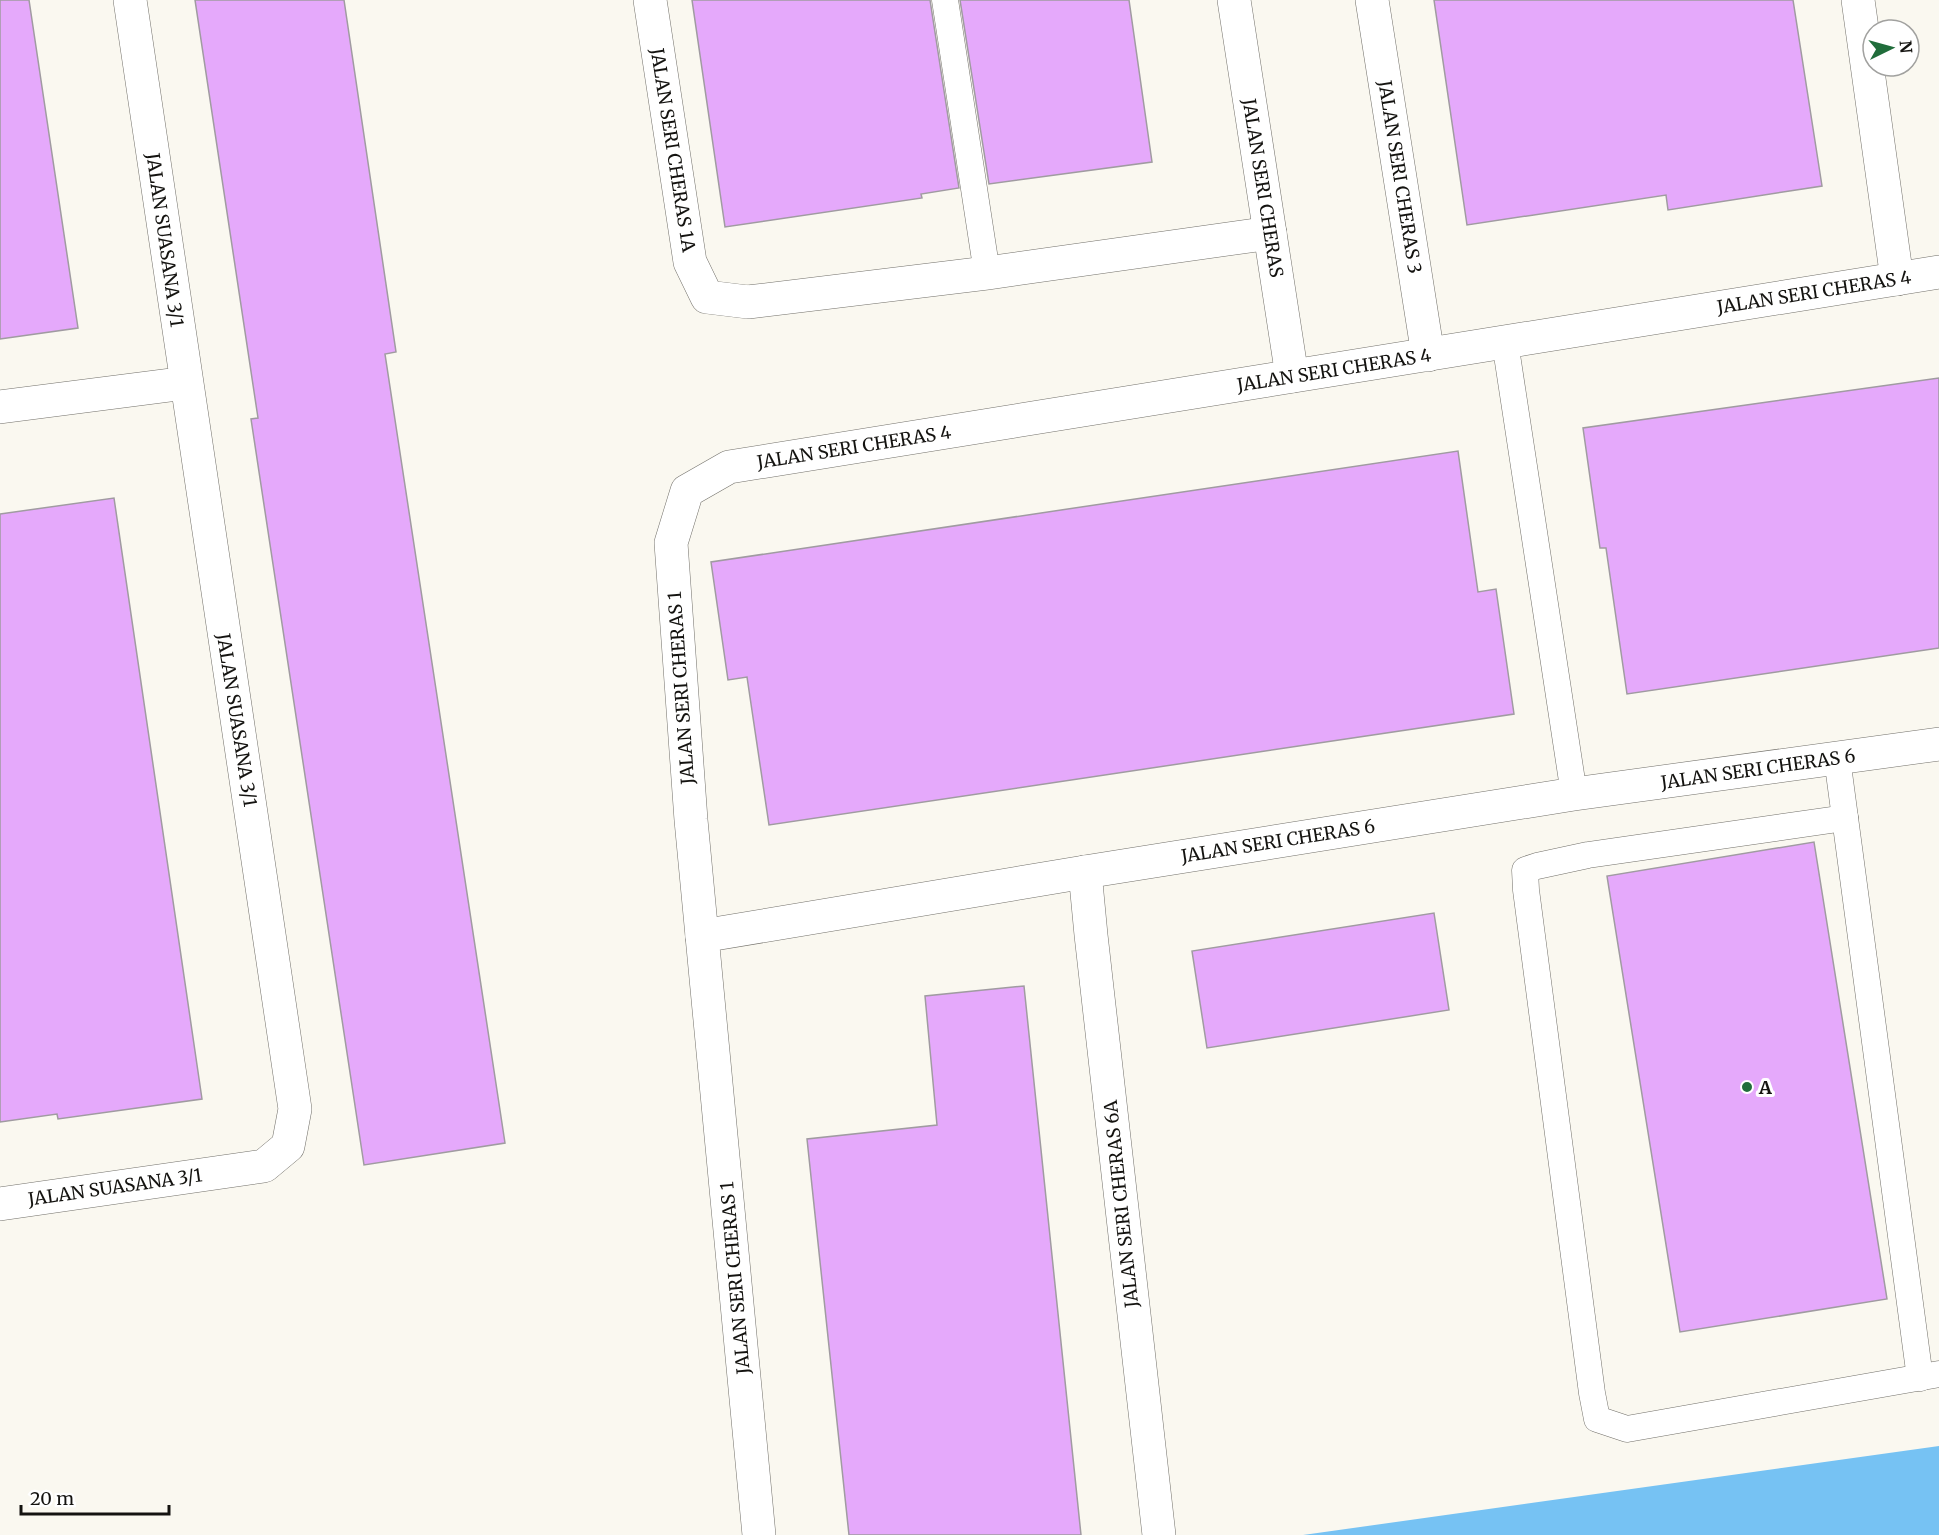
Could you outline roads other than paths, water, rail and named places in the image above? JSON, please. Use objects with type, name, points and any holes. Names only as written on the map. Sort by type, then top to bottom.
[{"type":"street","name":"JALAN SUASANA 3/1","points":[[0,1204],[264,1166],[288,1146],[295,1109],[130,0]]},
{"type":"street","name":"JALAN SERI CHERAS 1A","points":[[650,0],[690,262],[707,297],[748,302],[987,273]]},
{"type":"street","name":"JALAN SERI CHERAS","points":[[1234,0],[1292,376]]},
{"type":"street","name":"JALAN SERI CHERAS 3","points":[[1372,0],[1428,355]]},
{"type":"street","points":[[1858,0],[1897,279]]},
{"type":"street","points":[[987,273],[1270,233]]},
{"type":"street","name":"JALAN SERI CHERAS 4","points":[[729,467],[1939,272]]},
{"type":"street","points":[[0,407],[186,383]]},
{"type":"street","name":"JALAN SERI CHERAS 1","points":[[729,467],[687,491],[671,543],[691,820],[759,1535]]},
{"type":"street","name":"JALAN SERI CHERAS 6","points":[[702,936],[1574,794],[1939,744]]},
{"type":"street","name":"JALAN SERI CHERAS 6A","points":[[1085,872],[1159,1535]]},
{"type":"lane","points":[[945,0],[987,273]]},
{"type":"lane","points":[[1505,342],[1574,794]]},
{"type":"lane","points":[[1837,758],[1929,1376],[1627,1429],[1597,1419],[1525,870],[1588,855],[1845,818]]},
{"type":"water","points":[[1939,1446],[1939,1535],[1303,1535]]},
{"type":"place","name":"A","points":[[1747,1087]]}]
